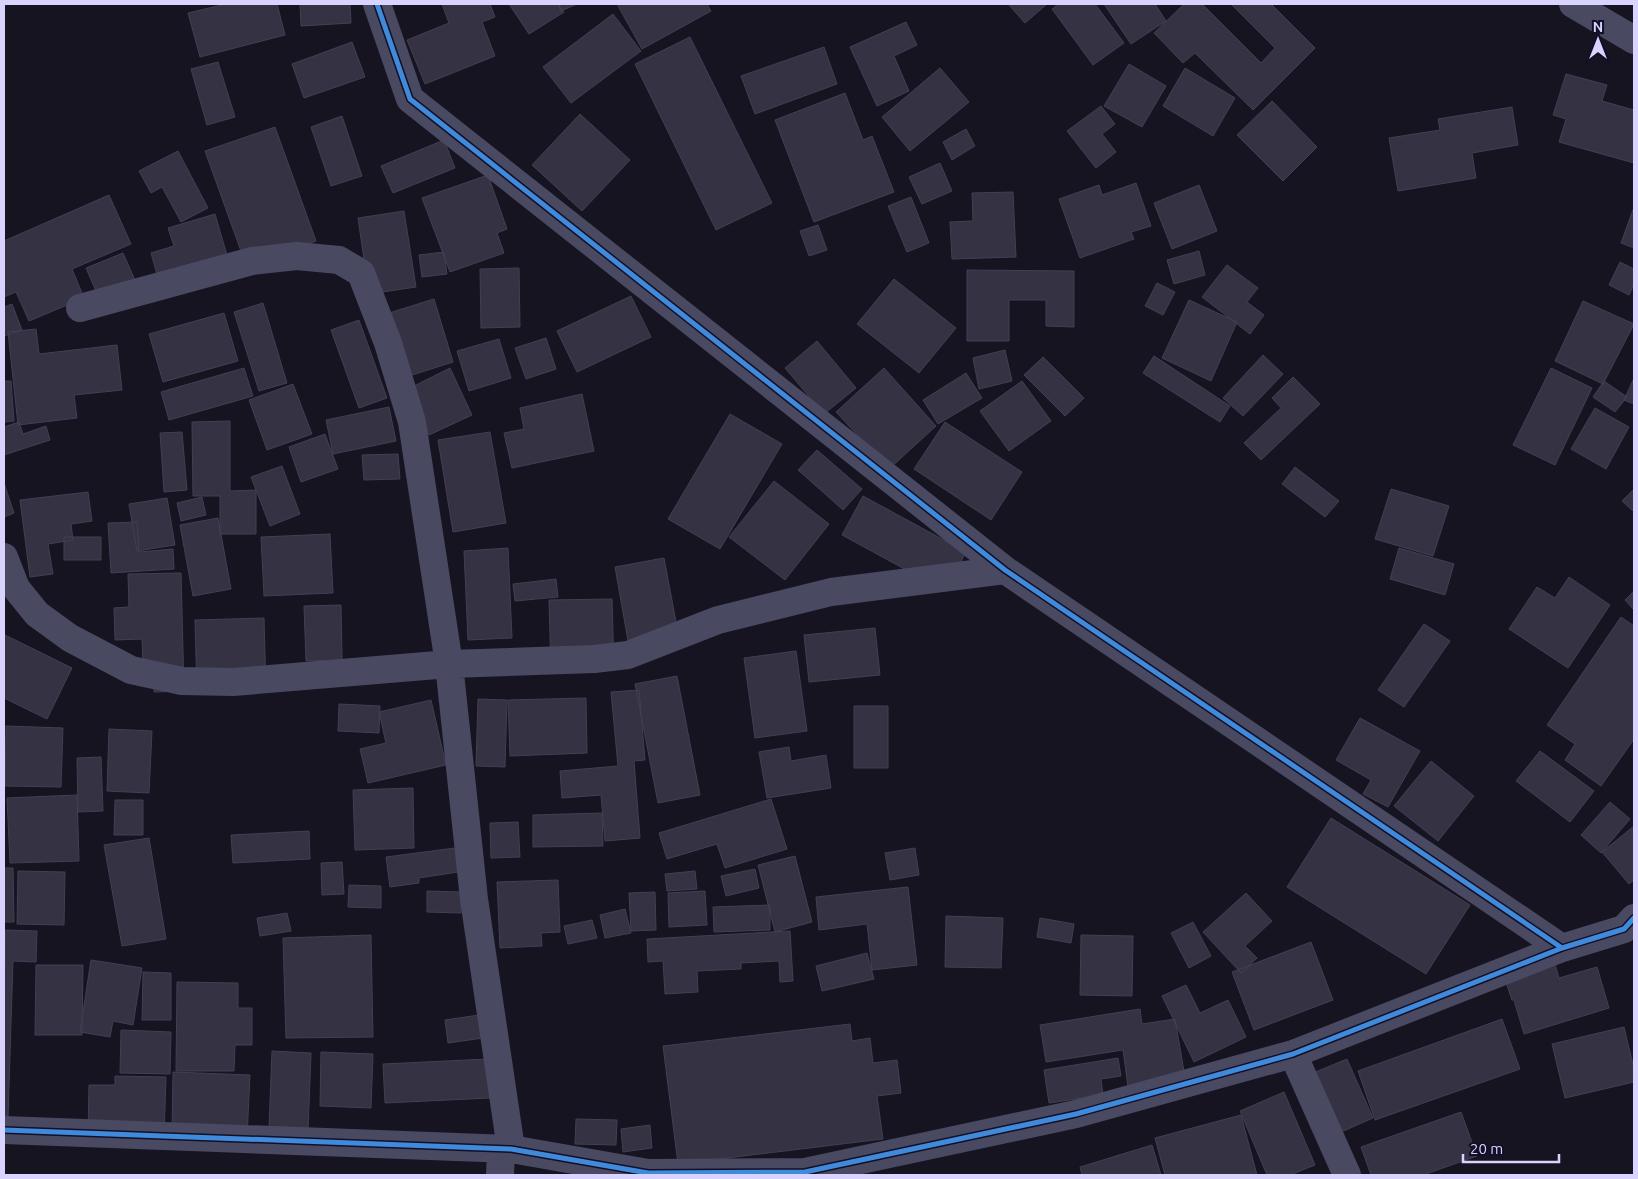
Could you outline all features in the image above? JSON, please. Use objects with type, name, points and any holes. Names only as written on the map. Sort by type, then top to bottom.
[{"type":"street","points":[[376,4],[410,99],[1005,570],[1562,948]]},
{"type":"street","points":[[1573,4],[1634,40]]},
{"type":"street","points":[[80,308],[252,261],[298,256],[338,260],[361,273],[388,344],[412,422],[449,664],[504,1158]]},
{"type":"street","points":[[4,557],[16,588],[37,614],[70,638],[131,670],[182,681],[233,682],[449,664],[594,659],[628,655],[718,620],[832,592],[1005,570]]},
{"type":"street","points":[[4,1130],[504,1158],[648,1173],[805,1172],[1076,1114],[1293,1054],[1562,948],[1624,928],[1634,918]]},
{"type":"street","points":[[1293,1054],[1347,1175]]},
{"type":"building","points":[[226,4],[277,4],[285,35],[200,57],[188,13]]},
{"type":"building","points":[[300,4],[350,4],[351,23],[301,26]]},
{"type":"building","points":[[442,4],[490,4],[495,17],[482,22],[495,56],[425,84],[407,40],[449,23]]},
{"type":"building","points":[[509,4],[558,4],[564,12],[529,34]]},
{"type":"building","points":[[558,4],[577,4],[561,11]]},
{"type":"building","points":[[617,4],[707,4],[711,11],[642,49]]},
{"type":"building","points":[[1008,4],[1047,4],[1025,23]]},
{"type":"building","points":[[1059,4],[1095,4],[1124,43],[1093,65],[1052,9]]},
{"type":"building","points":[[1104,4],[1155,4],[1166,21],[1131,44]]},
{"type":"building","points":[[1184,4],[1202,4],[1261,63],[1275,48],[1231,4],[1271,4],[1315,48],[1253,110],[1195,53],[1183,63],[1154,33]]},
{"type":"building","points":[[613,14],[641,51],[571,103],[543,67]]},
{"type":"building","points":[[906,22],[917,45],[894,56],[909,91],[877,106],[850,47]]},
{"type":"building","points":[[690,37],[772,203],[716,230],[635,64]]},
{"type":"building","points":[[352,42],[365,77],[304,98],[292,64]]},
{"type":"building","points":[[824,47],[837,84],[755,114],[741,76]]},
{"type":"building","points":[[218,62],[235,117],[207,125],[191,69]]},
{"type":"building","points":[[1129,64],[1166,86],[1142,127],[1104,106]]},
{"type":"building","points":[[940,68],[969,102],[910,151],[882,117]]},
{"type":"building","points":[[1185,68],[1235,98],[1213,136],[1163,106]]},
{"type":"building","points":[[1566,74],[1607,85],[1602,101],[1634,110],[1634,163],[1559,142],[1566,119],[1553,115]]},
{"type":"building","points":[[845,93],[863,140],[872,136],[894,192],[814,222],[775,120]]},
{"type":"building","points":[[1272,101],[1317,147],[1283,181],[1237,135]]},
{"type":"building","points":[[1101,106],[1115,124],[1102,134],[1116,152],[1096,168],[1067,131]]},
{"type":"building","points":[[1512,107],[1518,145],[1472,153],[1476,178],[1398,191],[1389,138],[1440,130],[1438,119]]},
{"type":"building","points":[[580,114],[630,160],[582,211],[532,165]]},
{"type":"building","points":[[342,116],[362,176],[331,186],[311,127]]},
{"type":"building","points":[[275,127],[316,241],[246,265],[205,151]]},
{"type":"building","points":[[966,129],[975,146],[952,160],[943,142]]},
{"type":"building","points":[[444,140],[455,168],[393,193],[381,166]]},
{"type":"building","points":[[178,151],[208,208],[181,222],[162,187],[151,193],[139,171]]},
{"type":"building","points":[[940,163],[952,191],[922,204],[909,177]]},
{"type":"building","points":[[488,175],[507,229],[497,233],[504,253],[450,272],[422,198]]},
{"type":"building","points":[[1136,183],[1151,226],[1131,232],[1134,239],[1080,258],[1059,199],[1099,185],[1102,195]]},
{"type":"building","points":[[1199,185],[1217,231],[1172,249],[1154,203]]},
{"type":"building","points":[[1013,192],[1016,257],[952,259],[950,222],[973,221],[972,193]]},
{"type":"building","points":[[109,195],[131,244],[72,269],[84,298],[29,321],[16,292],[4,297],[4,241]]},
{"type":"building","points":[[911,197],[929,243],[907,252],[888,206]]},
{"type":"building","points":[[1634,207],[1634,248],[1621,243]]},
{"type":"building","points":[[404,211],[416,287],[369,294],[358,218]]},
{"type":"building","points":[[215,214],[234,279],[158,278],[151,253],[174,246],[168,228]]},
{"type":"building","points":[[818,225],[827,250],[809,256],[800,231]]},
{"type":"building","points":[[1199,251],[1205,275],[1174,284],[1167,260]]},
{"type":"building","points":[[444,252],[447,274],[422,277],[419,255]]},
{"type":"building","points":[[123,253],[142,296],[105,312],[86,268]]},
{"type":"building","points":[[1620,262],[1634,269],[1634,284],[1629,295],[1609,285]]},
{"type":"building","points":[[1227,265],[1258,288],[1247,302],[1264,315],[1250,334],[1202,297]]},
{"type":"building","points":[[519,268],[520,327],[481,328],[480,269]]},
{"type":"building","points":[[967,270],[1074,271],[1074,327],[1046,326],[1046,300],[1009,300],[1009,341],[967,341]]},
{"type":"building","points":[[894,279],[956,328],[919,373],[857,324]]},
{"type":"building","points":[[1157,283],[1175,292],[1163,315],[1145,306]]},
{"type":"building","points":[[631,296],[651,337],[577,372],[557,331]]},
{"type":"building","points":[[434,299],[453,362],[409,376],[389,313]]},
{"type":"building","points":[[1189,300],[1237,322],[1211,381],[1162,358]]},
{"type":"building","points":[[1583,301],[1634,324],[1603,384],[1555,361]]},
{"type":"building","points":[[263,303],[287,383],[259,391],[234,312]]},
{"type":"building","points":[[12,304],[22,330],[4,336],[4,307]]},
{"type":"building","points":[[224,313],[238,361],[163,382],[149,334]]},
{"type":"building","points":[[359,320],[387,398],[359,408],[331,330]]},
{"type":"building","points":[[36,329],[39,354],[117,345],[122,390],[74,395],[77,418],[18,425],[8,332]]},
{"type":"building","points":[[546,338],[556,369],[526,379],[515,348]]},
{"type":"building","points":[[499,339],[511,378],[469,391],[457,351]]},
{"type":"building","points":[[817,341],[856,388],[824,414],[785,368]]},
{"type":"building","points":[[1005,350],[1012,381],[979,389],[973,358]]},
{"type":"building","points":[[1263,355],[1283,374],[1243,416],[1223,398]]},
{"type":"building","points":[[1154,356],[1230,406],[1220,422],[1143,373]]},
{"type":"building","points":[[1043,357],[1084,398],[1065,416],[1024,375]]},
{"type":"building","points":[[244,368],[253,396],[169,420],[161,392]]},
{"type":"building","points":[[450,368],[472,415],[429,435],[408,389]]},
{"type":"building","points":[[884,368],[936,426],[889,469],[836,412]]},
{"type":"building","points":[[1551,368],[1592,388],[1555,465],[1513,445]]},
{"type":"building","points":[[966,373],[982,398],[938,424],[923,400]]},
{"type":"building","points":[[1293,377],[1320,404],[1261,460],[1244,443],[1281,408],[1272,398]]},
{"type":"building","points":[[1634,378],[1634,404],[1624,400]]},
{"type":"building","points":[[4,381],[11,381],[14,421],[4,422]]},
{"type":"building","points":[[1022,381],[1051,421],[1009,451],[980,411]]},
{"type":"building","points":[[1604,381],[1627,397],[1615,412],[1593,397]]},
{"type":"building","points":[[293,384],[312,434],[267,450],[249,400]]},
{"type":"building","points":[[582,394],[594,451],[512,468],[504,433],[524,429],[520,408]]},
{"type":"building","points":[[389,407],[396,441],[333,454],[326,420]]},
{"type":"building","points":[[1595,408],[1629,427],[1606,469],[1571,449]]},
{"type":"building","points":[[730,414],[782,444],[720,549],[668,519]]},
{"type":"building","points":[[230,421],[230,491],[256,490],[256,534],[220,534],[220,496],[193,496],[192,422]]},
{"type":"building","points":[[19,422],[23,434],[46,426],[50,440],[4,455],[4,427]]},
{"type":"building","points":[[945,422],[1022,472],[991,520],[914,469]]},
{"type":"building","points":[[182,432],[187,490],[164,492],[160,433]]},
{"type":"building","points":[[490,432],[506,523],[453,532],[438,440]]},
{"type":"building","points":[[325,434],[338,469],[301,482],[289,447]]},
{"type":"building","points":[[817,450],[862,489],[843,510],[798,470]]},
{"type":"building","points":[[398,454],[400,479],[364,480],[362,455]]},
{"type":"building","points":[[282,466],[300,514],[270,526],[251,477]]},
{"type":"building","points":[[1295,467],[1339,501],[1325,517],[1282,484]]},
{"type":"building","points":[[774,481],[829,524],[785,580],[729,537]]},
{"type":"building","points":[[4,483],[14,513],[4,517]]},
{"type":"building","points":[[1391,489],[1449,506],[1433,556],[1375,539]]},
{"type":"building","points":[[1634,489],[1634,512],[1622,501]]},
{"type":"building","points":[[88,492],[92,521],[71,524],[73,540],[48,544],[53,574],[30,577],[20,500]]},
{"type":"building","points":[[863,496],[966,552],[945,591],[842,535]]},
{"type":"building","points":[[202,497],[206,515],[181,521],[177,503]]},
{"type":"building","points":[[167,498],[175,545],[137,551],[129,504]]},
{"type":"building","points":[[218,518],[231,589],[193,596],[180,525]]},
{"type":"building","points":[[137,522],[139,552],[173,549],[174,569],[111,573],[108,523]]},
{"type":"building","points":[[330,534],[333,593],[264,596],[261,537]]},
{"type":"building","points":[[64,537],[101,537],[101,560],[64,560]]},
{"type":"building","points":[[508,548],[512,638],[468,640],[464,551]]},
{"type":"building","points":[[1399,548],[1454,564],[1445,595],[1390,579]]},
{"type":"building","points":[[664,558],[680,643],[630,652],[615,567]]},
{"type":"building","points":[[181,573],[184,691],[154,692],[153,667],[143,667],[142,639],[115,640],[114,608],[129,607],[128,574]]},
{"type":"building","points":[[1569,577],[1610,605],[1568,668],[1509,629],[1537,587],[1555,598]]},
{"type":"building","points":[[556,579],[558,597],[515,601],[513,584]]},
{"type":"building","points":[[1634,591],[1634,610],[1625,600]]},
{"type":"building","points":[[612,599],[614,670],[551,673],[549,600]]},
{"type":"building","points":[[341,605],[342,660],[306,661],[304,606]]},
{"type":"building","points":[[1621,617],[1634,626],[1634,739],[1601,786],[1565,760],[1575,744],[1547,725]]},
{"type":"building","points":[[264,618],[266,692],[197,693],[195,620]]},
{"type":"building","points":[[1424,624],[1450,641],[1404,707],[1378,690]]},
{"type":"building","points":[[875,628],[880,675],[809,682],[804,635]]},
{"type":"building","points":[[5,635],[72,668],[47,719],[4,698]]},
{"type":"building","points":[[796,651],[807,731],[755,738],[744,658]]},
{"type":"building","points":[[677,676],[700,795],[658,803],[635,684]]},
{"type":"building","points":[[639,690],[645,760],[634,761],[640,838],[605,841],[601,795],[562,798],[560,771],[618,766],[611,692]]},
{"type":"building","points":[[586,698],[587,753],[510,756],[508,700]]},
{"type":"building","points":[[478,699],[507,700],[505,767],[476,766]]},
{"type":"building","points":[[431,700],[446,765],[368,783],[360,749],[386,743],[379,712]]},
{"type":"building","points":[[339,704],[380,706],[379,733],[338,731]]},
{"type":"building","points":[[854,706],[888,706],[888,768],[854,768]]},
{"type":"building","points":[[1360,718],[1420,751],[1388,807],[1363,794],[1371,780],[1336,760]]},
{"type":"building","points":[[6,726],[63,728],[61,787],[5,786]]},
{"type":"building","points":[[109,729],[152,731],[149,793],[107,791]]},
{"type":"building","points":[[789,747],[791,761],[826,755],[831,788],[767,798],[759,752]]},
{"type":"building","points":[[1540,751],[1594,791],[1570,822],[1516,781]]},
{"type":"building","points":[[101,757],[103,811],[78,812],[77,758]]},
{"type":"building","points":[[1431,761],[1474,796],[1438,841],[1394,806]]},
{"type":"building","points":[[413,788],[414,848],[355,850],[353,790]]},
{"type":"building","points":[[77,795],[79,861],[10,863],[7,798]]},
{"type":"building","points":[[771,799],[787,849],[725,868],[717,844],[667,859],[659,833]]},
{"type":"building","points":[[115,800],[143,800],[143,835],[114,835]]},
{"type":"building","points":[[1610,802],[1630,819],[1601,853],[1581,835]]},
{"type":"building","points":[[602,813],[603,846],[533,847],[533,815]]},
{"type":"building","points":[[1331,818],[1470,905],[1426,974],[1287,887]]},
{"type":"building","points":[[518,822],[520,857],[491,858],[490,823]]},
{"type":"building","points":[[1634,826],[1634,880],[1629,884],[1602,852]]},
{"type":"building","points":[[309,831],[310,859],[233,863],[231,835]]},
{"type":"building","points":[[149,838],[166,939],[122,946],[104,845]]},
{"type":"building","points":[[455,848],[458,872],[419,878],[419,883],[390,887],[386,857]]},
{"type":"building","points":[[915,848],[919,875],[890,880],[885,853]]},
{"type":"building","points":[[795,856],[812,922],[775,932],[758,865]]},
{"type":"building","points":[[342,862],[344,894],[322,895],[321,863]]},
{"type":"building","points":[[4,868],[13,868],[14,922],[4,922]]},
{"type":"building","points":[[755,869],[759,888],[726,896],[721,876]]},
{"type":"building","points":[[18,871],[65,872],[64,925],[17,924]]},
{"type":"building","points":[[695,871],[697,889],[667,891],[665,874]]},
{"type":"building","points":[[558,880],[560,932],[541,933],[542,946],[500,948],[497,882]]},
{"type":"building","points":[[349,885],[381,886],[381,908],[348,907]]},
{"type":"building","points":[[908,887],[917,965],[872,970],[867,924],[819,930],[816,897]]},
{"type":"building","points":[[427,891],[461,892],[461,913],[427,912]]},
{"type":"building","points":[[705,891],[707,925],[669,927],[668,893]]},
{"type":"building","points":[[655,892],[656,930],[631,931],[629,893]]},
{"type":"building","points":[[1246,893],[1272,921],[1245,946],[1257,958],[1241,973],[1203,932]]},
{"type":"building","points":[[770,905],[770,930],[714,932],[713,907]]},
{"type":"building","points":[[625,909],[631,933],[605,938],[600,915]]},
{"type":"building","points":[[287,913],[291,931],[260,936],[257,918]]},
{"type":"building","points":[[946,916],[1003,918],[1001,968],[945,967]]},
{"type":"building","points":[[1040,918],[1074,924],[1071,943],[1037,937]]},
{"type":"building","points":[[592,920],[597,938],[568,944],[564,926]]},
{"type":"building","points":[[1193,922],[1211,956],[1189,968],[1171,933]]},
{"type":"building","points":[[5,930],[37,931],[36,962],[13,961],[8,1118],[4,1117]]},
{"type":"building","points":[[790,931],[793,981],[780,982],[779,961],[741,963],[741,969],[697,971],[698,992],[665,994],[663,961],[648,962],[647,939]]},
{"type":"building","points":[[371,935],[373,1037],[286,1038],[283,938]]},
{"type":"building","points":[[1081,935],[1133,936],[1132,996],[1080,995]]},
{"type":"building","points":[[1311,942],[1333,1000],[1254,1030],[1232,972]]},
{"type":"building","points":[[867,953],[874,979],[822,991],[816,966]]},
{"type":"building","points":[[91,960],[142,968],[133,1025],[113,1021],[110,1037],[80,1032]]},
{"type":"building","points":[[1554,961],[1559,978],[1597,967],[1609,1008],[1524,1034],[1514,1000],[1512,1000],[1504,976]]},
{"type":"building","points":[[36,965],[83,965],[82,1035],[35,1035]]},
{"type":"building","points":[[143,972],[171,973],[171,1020],[142,1020]]},
{"type":"building","points":[[177,982],[238,983],[238,1008],[252,1008],[252,1045],[235,1045],[234,1071],[176,1071]]},
{"type":"building","points":[[1186,985],[1200,1013],[1228,1000],[1246,1037],[1194,1062],[1162,996]]},
{"type":"building","points":[[1140,1009],[1142,1024],[1175,1019],[1185,1077],[1128,1087],[1123,1050],[1046,1062],[1040,1025]]},
{"type":"building","points":[[479,1015],[483,1038],[448,1043],[445,1020]]},
{"type":"building","points":[[1502,1019],[1520,1069],[1375,1120],[1358,1071]]},
{"type":"building","points":[[850,1024],[852,1041],[870,1038],[873,1063],[897,1060],[901,1093],[877,1096],[883,1139],[678,1164],[663,1046]]},
{"type":"building","points":[[1624,1027],[1634,1069],[1634,1082],[1565,1098],[1552,1044]]},
{"type":"building","points":[[121,1030],[171,1032],[170,1074],[120,1073]]},
{"type":"building","points":[[272,1051],[311,1053],[308,1130],[269,1128]]},
{"type":"building","points":[[321,1052],[373,1054],[371,1108],[320,1106]]},
{"type":"building","points":[[1118,1058],[1121,1076],[1101,1079],[1103,1095],[1049,1103],[1044,1070]]},
{"type":"building","points":[[488,1059],[490,1098],[385,1103],[383,1064]]},
{"type":"building","points":[[1347,1059],[1373,1118],[1339,1133],[1313,1073]]},
{"type":"building","points":[[173,1072],[250,1075],[247,1137],[172,1135]]},
{"type":"building","points":[[115,1076],[166,1077],[164,1137],[88,1135],[89,1085],[115,1085]]},
{"type":"building","points":[[1284,1092],[1315,1165],[1290,1175],[1267,1175],[1240,1111]]},
{"type":"building","points":[[1461,1112],[1477,1156],[1423,1175],[1371,1175],[1361,1147]]},
{"type":"building","points":[[1241,1115],[1257,1175],[1165,1175],[1155,1138]]},
{"type":"building","points":[[576,1119],[617,1120],[616,1145],[575,1144]]},
{"type":"building","points":[[650,1125],[652,1148],[623,1152],[621,1129]]},
{"type":"building","points":[[1152,1145],[1161,1175],[1082,1175],[1080,1167]]},
{"type":"cycle path","points":[[377,4],[410,99],[1005,570],[1562,948]]},
{"type":"cycle path","points":[[4,1130],[511,1149],[648,1173],[805,1172],[1076,1114],[1293,1054],[1562,948],[1624,929],[1634,918]]}]
